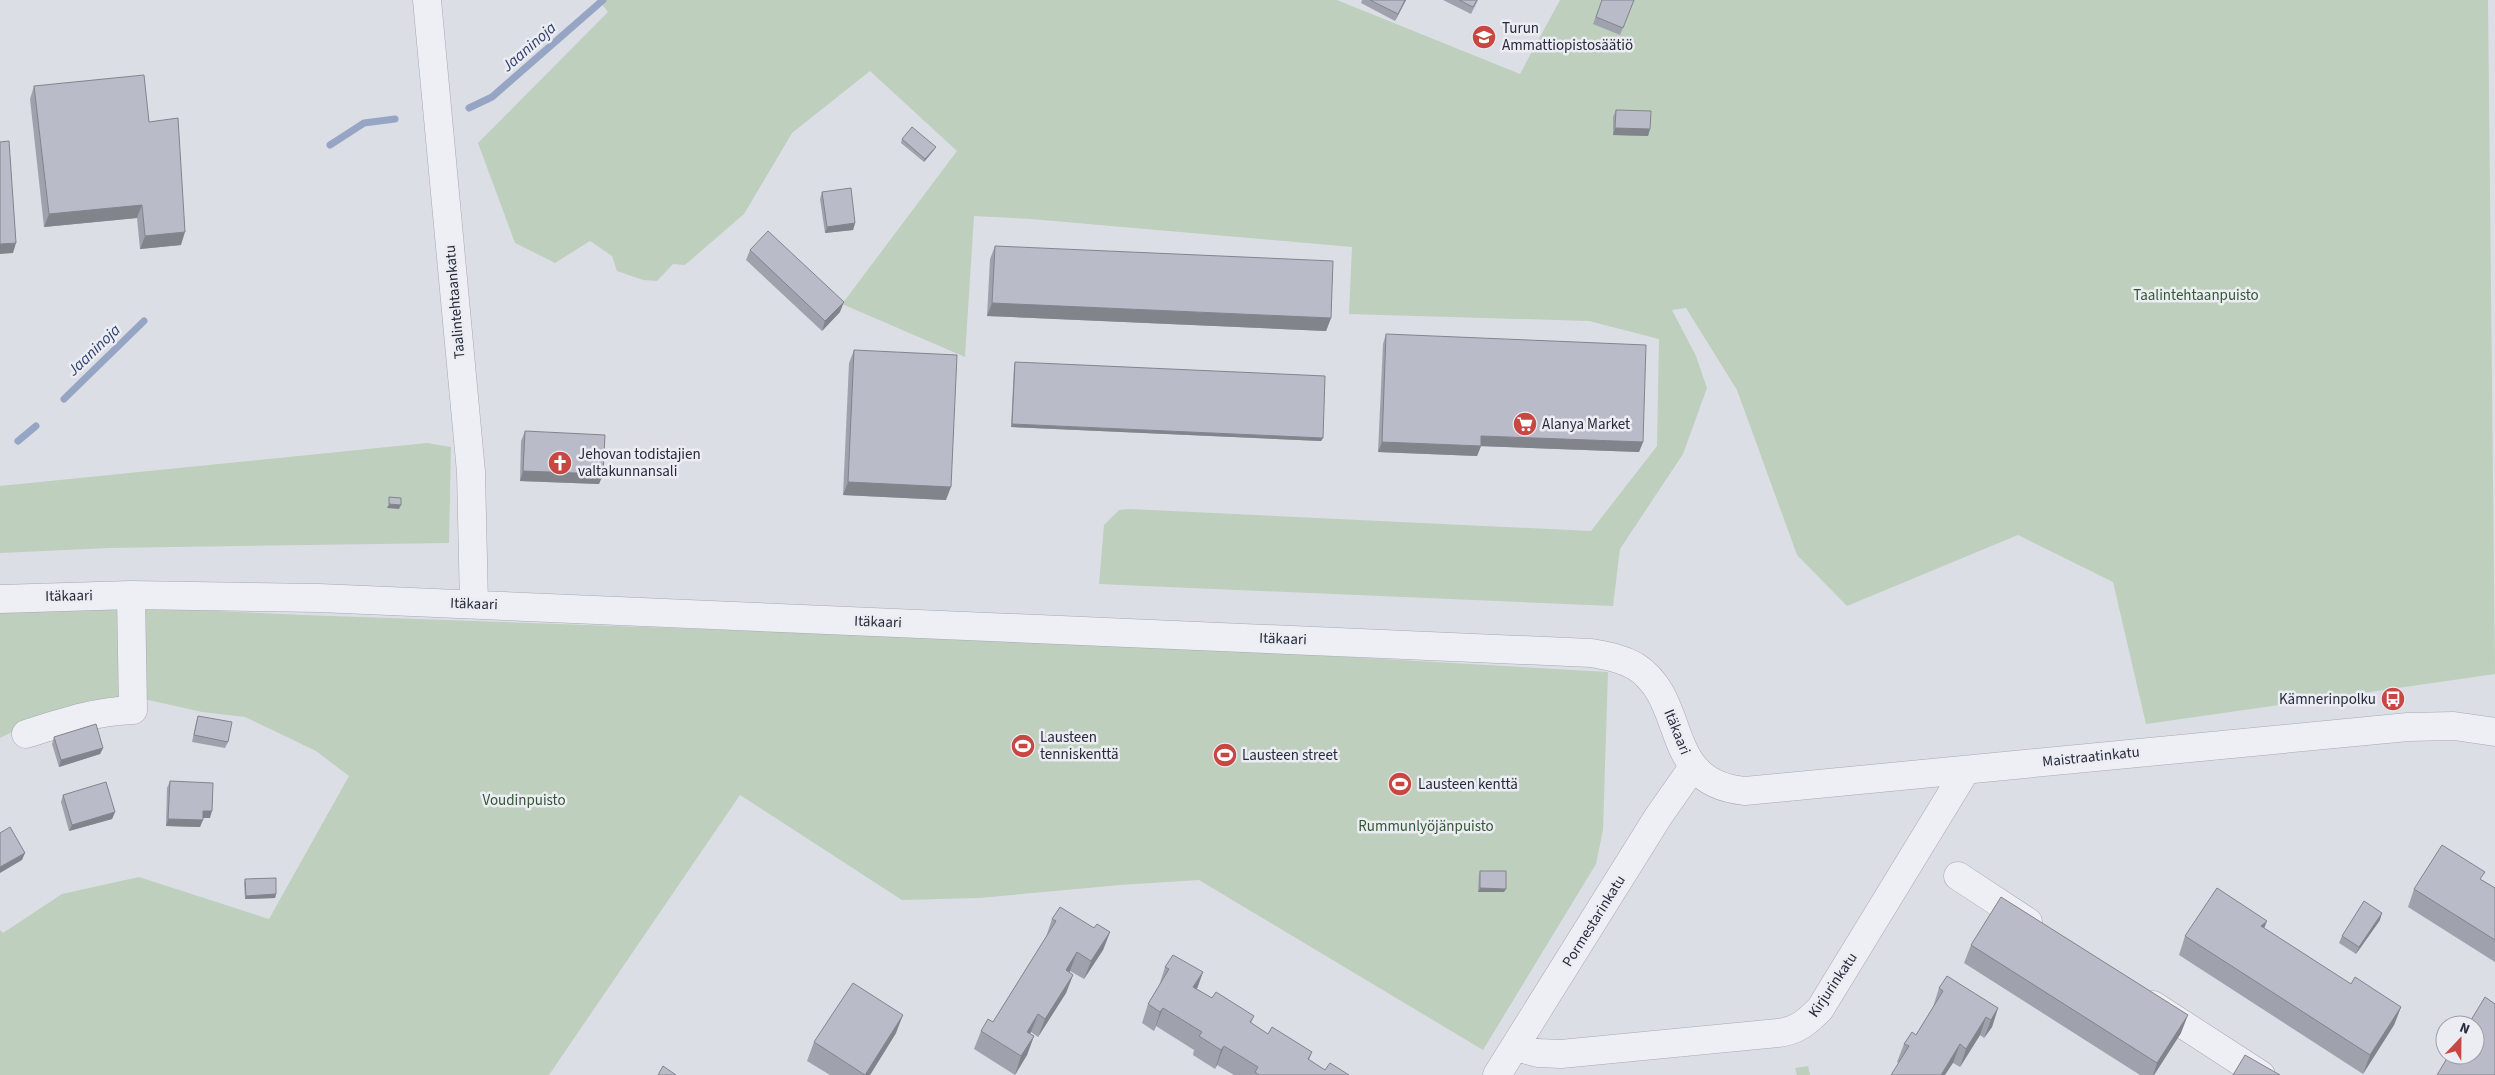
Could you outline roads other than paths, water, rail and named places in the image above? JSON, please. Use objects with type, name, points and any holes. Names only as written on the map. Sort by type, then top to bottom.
[{"type":"street","name":"Taalintehtaankatu","points":[[427,0],[471,472],[474,604]]},
{"type":"street","name":"Itäkaari","points":[[0,599],[131,595],[319,598],[1591,653],[1621,658],[1648,677],[1661,692],[1682,750],[1694,767]]},
{"type":"street","points":[[26,734],[74,718],[117,710],[133,710],[131,595]]},
{"type":"street","name":"Maistraatinkatu","points":[[1694,767],[1721,785],[1745,791],[2408,727],[2454,726],[2495,732]]},
{"type":"street","name":"Pormestarinkatu","points":[[1497,1075],[1658,816],[1694,767]]},
{"type":"street","name":"Kirjurinkatu","points":[[1515,1047],[1538,1053],[1561,1054],[1790,1032],[1806,1024],[1820,1009],[1966,770]]},
{"type":"street","points":[[1958,876],[2048,936]]},
{"type":"street","points":[[2132,991],[2261,1075]]},
{"type":"waterway","name":"Jaaninoja","points":[[469,108],[492,97],[603,0]]},
{"type":"waterway","name":"Jaaninoja","points":[[330,145],[364,123],[395,119]]},
{"type":"waterway","name":"Jaaninoja","points":[[64,399],[144,321]]},
{"type":"waterway","name":"Jaaninoja","points":[[18,441],[36,426]]},
{"type":"place","name":"Turun Ammattiopistosäätiö","points":[[1484,37]]},
{"type":"place","name":"Alanya Market","points":[[1525,424]]},
{"type":"place","name":"Jehovan todistajien valtakunnansali","points":[[560,463]]},
{"type":"place","name":"Kämnerinpolku","points":[[2393,699]]},
{"type":"place","name":"Lausteen tenniskenttä","points":[[1023,746]]},
{"type":"place","name":"Lausteen street","points":[[1225,755]]},
{"type":"place","name":"Lausteen kenttä","points":[[1400,784]]},
{"type":"park label","name":"Taalintehtaanpuisto","points":[[2196,295]]},
{"type":"park label","name":"Voudinpuisto","points":[[524,800]]},
{"type":"park label","name":"Rummunlyöjänpuisto","points":[[1426,826]]}]
